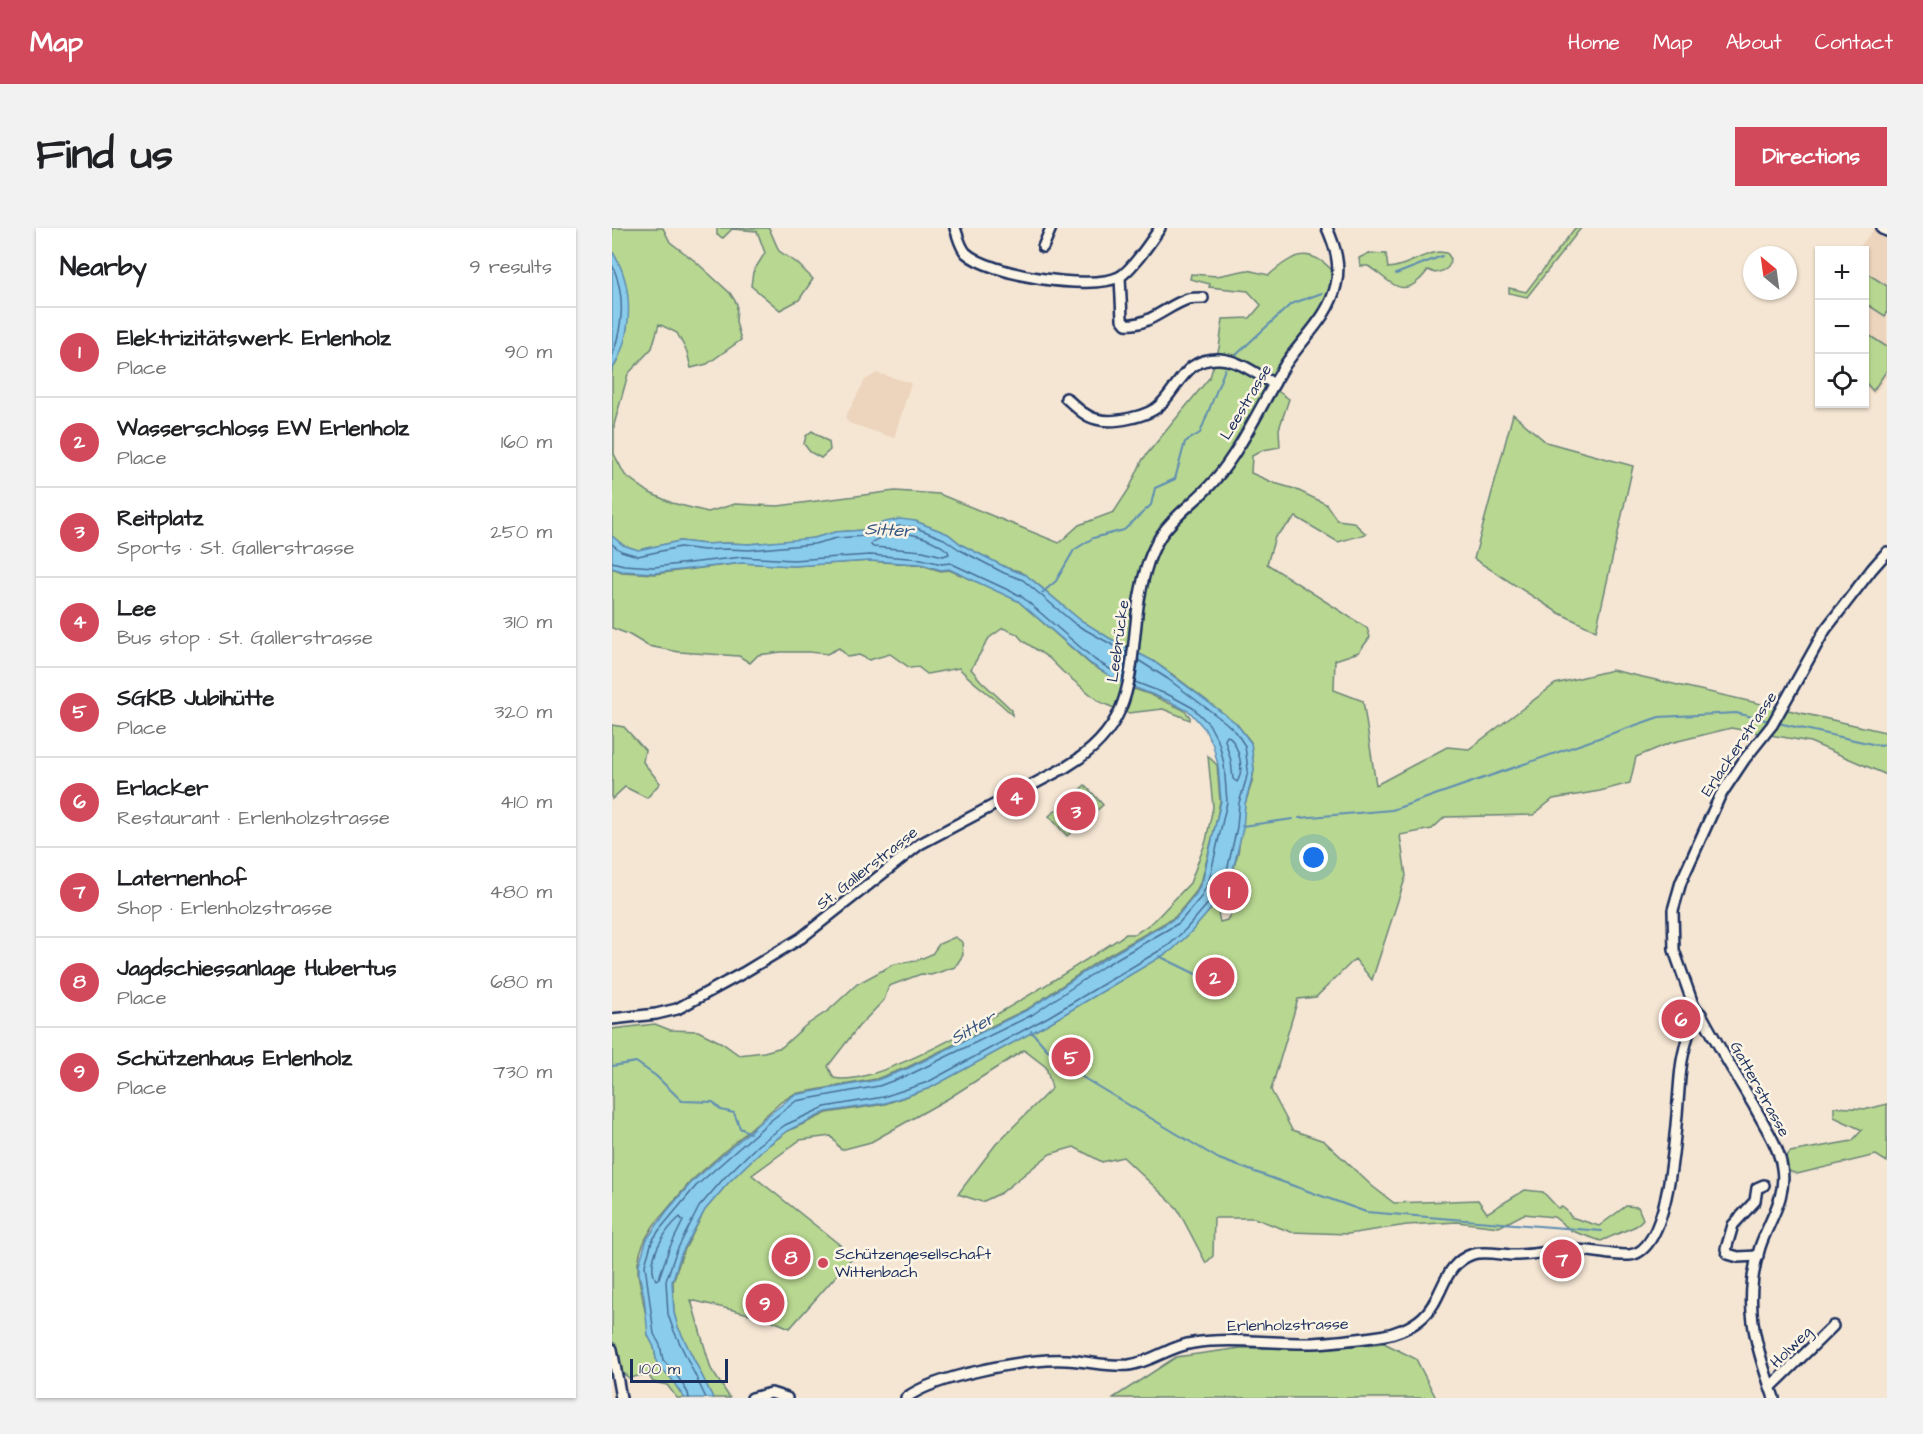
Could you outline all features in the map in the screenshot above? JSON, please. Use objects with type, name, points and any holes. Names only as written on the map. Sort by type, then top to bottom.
[{"type":"street","points":[[955,228],[963,249],[972,257],[1022,275],[1080,283],[1100,282],[1120,277],[1145,252],[1160,228]]},
{"type":"street","points":[[1043,247],[1051,228]]},
{"type":"street","name":"Leestrasse","points":[[1143,577],[1149,558],[1161,535],[1221,472],[1294,352],[1322,318],[1333,297],[1338,270],[1333,242],[1326,228]]},
{"type":"street","points":[[1882,229],[1887,231]]},
{"type":"street","points":[[1120,277],[1122,319],[1125,324],[1129,325],[1147,319],[1190,298],[1203,298]]},
{"type":"street","points":[[1066,398],[1082,412],[1097,420],[1111,421],[1130,418],[1154,410],[1162,404],[1182,375],[1194,366],[1206,361],[1221,359],[1246,367],[1274,384]]},
{"type":"street","name":"Erlackerstrasse","points":[[1694,1007],[1676,960],[1672,924],[1675,900],[1697,843],[1720,796],[1744,760],[1773,725],[1825,630],[1887,552]]},
{"type":"street","name":"Leebrücke","points":[[1122,708],[1128,685],[1143,577]]},
{"type":"street","name":"St. Gallerstrasse","points":[[612,1019],[677,1009],[781,951],[920,844],[1084,756],[1106,735],[1122,708]]},
{"type":"street","name":"Gatterstrasse","points":[[1694,1007],[1701,1014],[1737,1076],[1771,1137],[1780,1160],[1782,1193],[1758,1256],[1751,1294],[1751,1322],[1759,1356],[1774,1398]]},
{"type":"street","name":"Erlenholzstrasse","points":[[906,1398],[913,1392],[935,1383],[1017,1363],[1064,1360],[1127,1365],[1141,1362],[1174,1346],[1195,1343],[1267,1341],[1313,1343],[1382,1336],[1401,1331],[1423,1317],[1452,1267],[1461,1259],[1475,1253],[1511,1255],[1592,1250],[1622,1255],[1639,1252],[1648,1246],[1661,1221],[1670,1179],[1681,1066],[1694,1007]]},
{"type":"street","points":[[1758,1256],[1738,1257],[1728,1254],[1726,1249],[1733,1225],[1755,1201],[1757,1188],[1764,1185]]},
{"type":"street","name":"Holweg","points":[[1770,1388],[1833,1326]]},
{"type":"street","points":[[612,1349],[621,1398]]},
{"type":"street","points":[[752,1398],[771,1393],[787,1398]]},
{"type":"shaded area","points":[[1875,228],[1887,228],[1887,375],[1874,395],[1869,390],[1869,246],[1860,246]]},
{"type":"shaded area","points":[[877,373],[911,383],[894,438],[849,423],[845,418],[865,380]]},
{"type":"green space","points":[[612,228],[663,228],[670,242],[730,293],[737,304],[736,322],[741,340],[707,364],[691,368],[687,352],[677,333],[659,324],[652,348],[628,374],[614,425],[614,454],[625,475],[650,493],[672,503],[708,512],[735,504],[778,506],[895,491],[939,494],[1059,543],[1079,525],[1114,512],[1129,489],[1143,459],[1210,377],[1219,348],[1223,319],[1250,318],[1261,305],[1248,291],[1209,287],[1210,284],[1190,279],[1191,274],[1217,276],[1247,270],[1269,275],[1285,262],[1308,255],[1323,262],[1332,270],[1326,299],[1269,385],[1289,399],[1279,429],[1280,447],[1263,450],[1252,456],[1251,473],[1295,489],[1326,504],[1337,520],[1353,522],[1366,534],[1338,542],[1296,517],[1275,537],[1267,564],[1367,628],[1370,637],[1359,652],[1335,660],[1334,690],[1363,701],[1376,785],[1447,747],[1469,749],[1555,684],[1612,670],[1887,731],[1887,775],[1810,742],[1731,728],[1670,743],[1636,757],[1630,783],[1553,799],[1533,815],[1445,817],[1432,829],[1400,835],[1406,876],[1372,980],[1355,959],[1316,997],[1298,999],[1271,1090],[1292,1130],[1324,1141],[1372,1186],[1394,1203],[1478,1200],[1487,1213],[1525,1190],[1543,1192],[1558,1208],[1562,1207],[1571,1217],[1599,1226],[1626,1206],[1638,1207],[1643,1219],[1636,1226],[1601,1241],[1572,1231],[1554,1217],[1524,1214],[1499,1227],[1457,1222],[1407,1225],[1348,1234],[1291,1232],[1254,1218],[1214,1218],[1213,1256],[1206,1263],[1177,1208],[1123,1157],[1102,1162],[1074,1147],[1050,1154],[1001,1193],[982,1202],[958,1194],[996,1144],[1052,1088],[1046,1067],[1024,1050],[949,1098],[871,1142],[841,1150],[831,1136],[800,1140],[752,1175],[840,1245],[851,1259],[790,1328],[766,1318],[691,1300],[711,1369],[730,1398],[713,1398],[678,1327],[674,1313],[673,1282],[682,1255],[705,1210],[729,1182],[762,1150],[788,1131],[827,1113],[885,1104],[930,1088],[1051,1022],[1172,950],[1216,903],[1220,922],[1227,920],[1235,907],[1237,886],[1228,881],[1238,853],[1245,804],[1254,770],[1251,742],[1236,723],[1172,674],[1079,619],[1019,571],[1007,568],[962,545],[948,534],[915,521],[881,523],[864,530],[835,532],[791,541],[705,544],[680,541],[638,550],[623,545],[612,536],[612,370],[617,362],[627,328],[625,284],[612,251]]},
{"type":"green space","points":[[717,228],[769,228],[779,251],[797,263],[813,279],[799,300],[780,310],[751,286],[753,272],[765,253],[757,231],[732,229],[723,238],[717,235]]},
{"type":"green space","points":[[1575,228],[1581,228],[1527,297],[1509,293],[1509,288],[1526,292]]},
{"type":"green space","points":[[1439,252],[1447,253],[1451,259],[1448,267],[1435,273],[1428,270],[1418,281],[1404,288],[1392,284],[1368,266],[1360,266],[1359,258],[1369,253],[1386,254],[1388,268]]},
{"type":"green space","points":[[1869,275],[1887,286],[1885,316],[1869,306]]},
{"type":"green space","points":[[1869,335],[1887,347],[1887,370],[1873,391],[1869,386]]},
{"type":"green space","points":[[1513,414],[1546,442],[1633,466],[1596,631],[1557,612],[1474,559]]},
{"type":"green space","points":[[812,431],[829,442],[830,450],[821,458],[810,452],[804,444],[806,436]]},
{"type":"green space","points":[[870,561],[921,565],[941,571],[949,570],[1018,601],[1091,665],[1134,689],[1184,710],[1190,720],[1163,709],[1128,713],[1100,702],[1049,658],[1023,641],[1017,634],[1003,628],[989,638],[971,669],[1012,710],[1012,715],[959,668],[927,674],[918,667],[910,668],[890,654],[869,660],[859,655],[848,657],[839,648],[827,654],[781,652],[758,655],[750,663],[739,656],[679,652],[648,646],[612,628],[612,568],[622,572],[654,574],[742,563],[793,566]]},
{"type":"green space","points":[[612,725],[624,727],[645,750],[643,762],[660,783],[647,798],[625,787],[612,799]]},
{"type":"green space","points":[[1208,756],[1217,765],[1220,801],[1216,822],[1202,879],[1195,893],[1175,917],[1100,960],[1029,1008],[908,1067],[876,1079],[794,1094],[781,1102],[691,1181],[654,1225],[641,1250],[638,1274],[648,1335],[654,1347],[657,1364],[671,1378],[684,1398],[677,1398],[667,1385],[653,1382],[648,1374],[629,1378],[620,1371],[612,1353],[612,1029],[655,1024],[670,1030],[698,1031],[739,1055],[764,1052],[782,1047],[805,1026],[829,1010],[857,984],[894,964],[916,961],[932,954],[939,944],[955,937],[962,942],[963,955],[955,967],[931,975],[921,974],[889,986],[884,1000],[859,1026],[828,1066],[834,1078],[860,1077],[895,1066],[981,1023],[1126,934],[1135,934],[1154,921],[1190,883],[1206,841],[1213,807]]},
{"type":"green space","points":[[1085,785],[1103,805],[1067,836],[1049,816]]},
{"type":"green space","points":[[1887,1104],[1887,1162],[1876,1155],[1797,1174],[1789,1171],[1785,1159],[1790,1152],[1852,1141],[1862,1130],[1834,1117],[1834,1107],[1868,1109]]},
{"type":"green space","points":[[1384,1343],[1416,1359],[1436,1398],[1113,1398],[1176,1357],[1241,1348],[1332,1348]]},
{"type":"water","points":[[612,251],[625,279],[628,311],[624,342],[612,370]]},
{"type":"water","name":"Sitter","points":[[900,519],[915,521],[948,534],[962,545],[1026,575],[1079,619],[1153,661],[1236,723],[1251,743],[1254,770],[1232,874],[1216,903],[1172,950],[1051,1022],[930,1088],[885,1103],[826,1112],[787,1131],[762,1150],[729,1182],[705,1210],[681,1254],[672,1282],[674,1313],[678,1327],[713,1398],[684,1398],[671,1378],[657,1364],[654,1347],[648,1335],[639,1264],[647,1239],[692,1182],[794,1095],[877,1080],[909,1068],[1029,1009],[1101,961],[1176,918],[1196,894],[1203,879],[1221,801],[1218,765],[1213,745],[1204,728],[1190,712],[1118,681],[1091,664],[1018,601],[949,569],[941,570],[921,564],[870,561],[793,566],[742,563],[654,573],[612,568],[612,536],[623,545],[638,550],[680,541],[705,544],[749,544],[814,538],[835,532],[864,530]]},
{"type":"waterway","points":[[1396,274],[1442,256]]},
{"type":"waterway","points":[[1236,355],[1291,304],[1322,293]]},
{"type":"waterway","points":[[1042,593],[1056,581],[1074,550],[1093,538],[1124,530],[1151,505],[1155,488],[1175,479],[1185,442],[1200,433],[1225,369]]},
{"type":"waterway","points":[[1299,818],[1392,810],[1659,717],[1736,713],[1769,721]]},
{"type":"waterway","points":[[1778,723],[1881,746],[1887,743]]},
{"type":"waterway","points":[[1242,826],[1293,819]]},
{"type":"waterway","points":[[1232,875],[1235,887]]},
{"type":"waterway","points":[[1159,956],[1208,980]]},
{"type":"waterway","points":[[1031,1031],[1059,1063]]},
{"type":"waterway","points":[[612,1066],[636,1062],[656,1076],[682,1101],[713,1102],[721,1110],[734,1113],[740,1128],[750,1133]]},
{"type":"waterway","points":[[1062,1065],[1219,1159],[1366,1212],[1602,1231]]},
{"type":"place","name":"Lee","points":[[1016,797]]},
{"type":"place","name":"Reitplatz","points":[[1076,811]]},
{"type":"place","name":"Elektrizitätswerk Erlenholz","points":[[1229,891]]},
{"type":"place","name":"Wasserschloss EW Erlenholz","points":[[1215,977]]},
{"type":"place","name":"Erlacker","points":[[1681,1019]]},
{"type":"place","name":"SGKB Jubihütte","points":[[1071,1057]]},
{"type":"place","name":"Jagdschiessanlage Hubertus","points":[[791,1257]]},
{"type":"place","name":"Laternenhof","points":[[1562,1259]]},
{"type":"place","name":"Schützengesellschaft Wittenbach","points":[[823,1263]]},
{"type":"place","name":"Schützenhaus Erlenholz","points":[[765,1303]]}]
